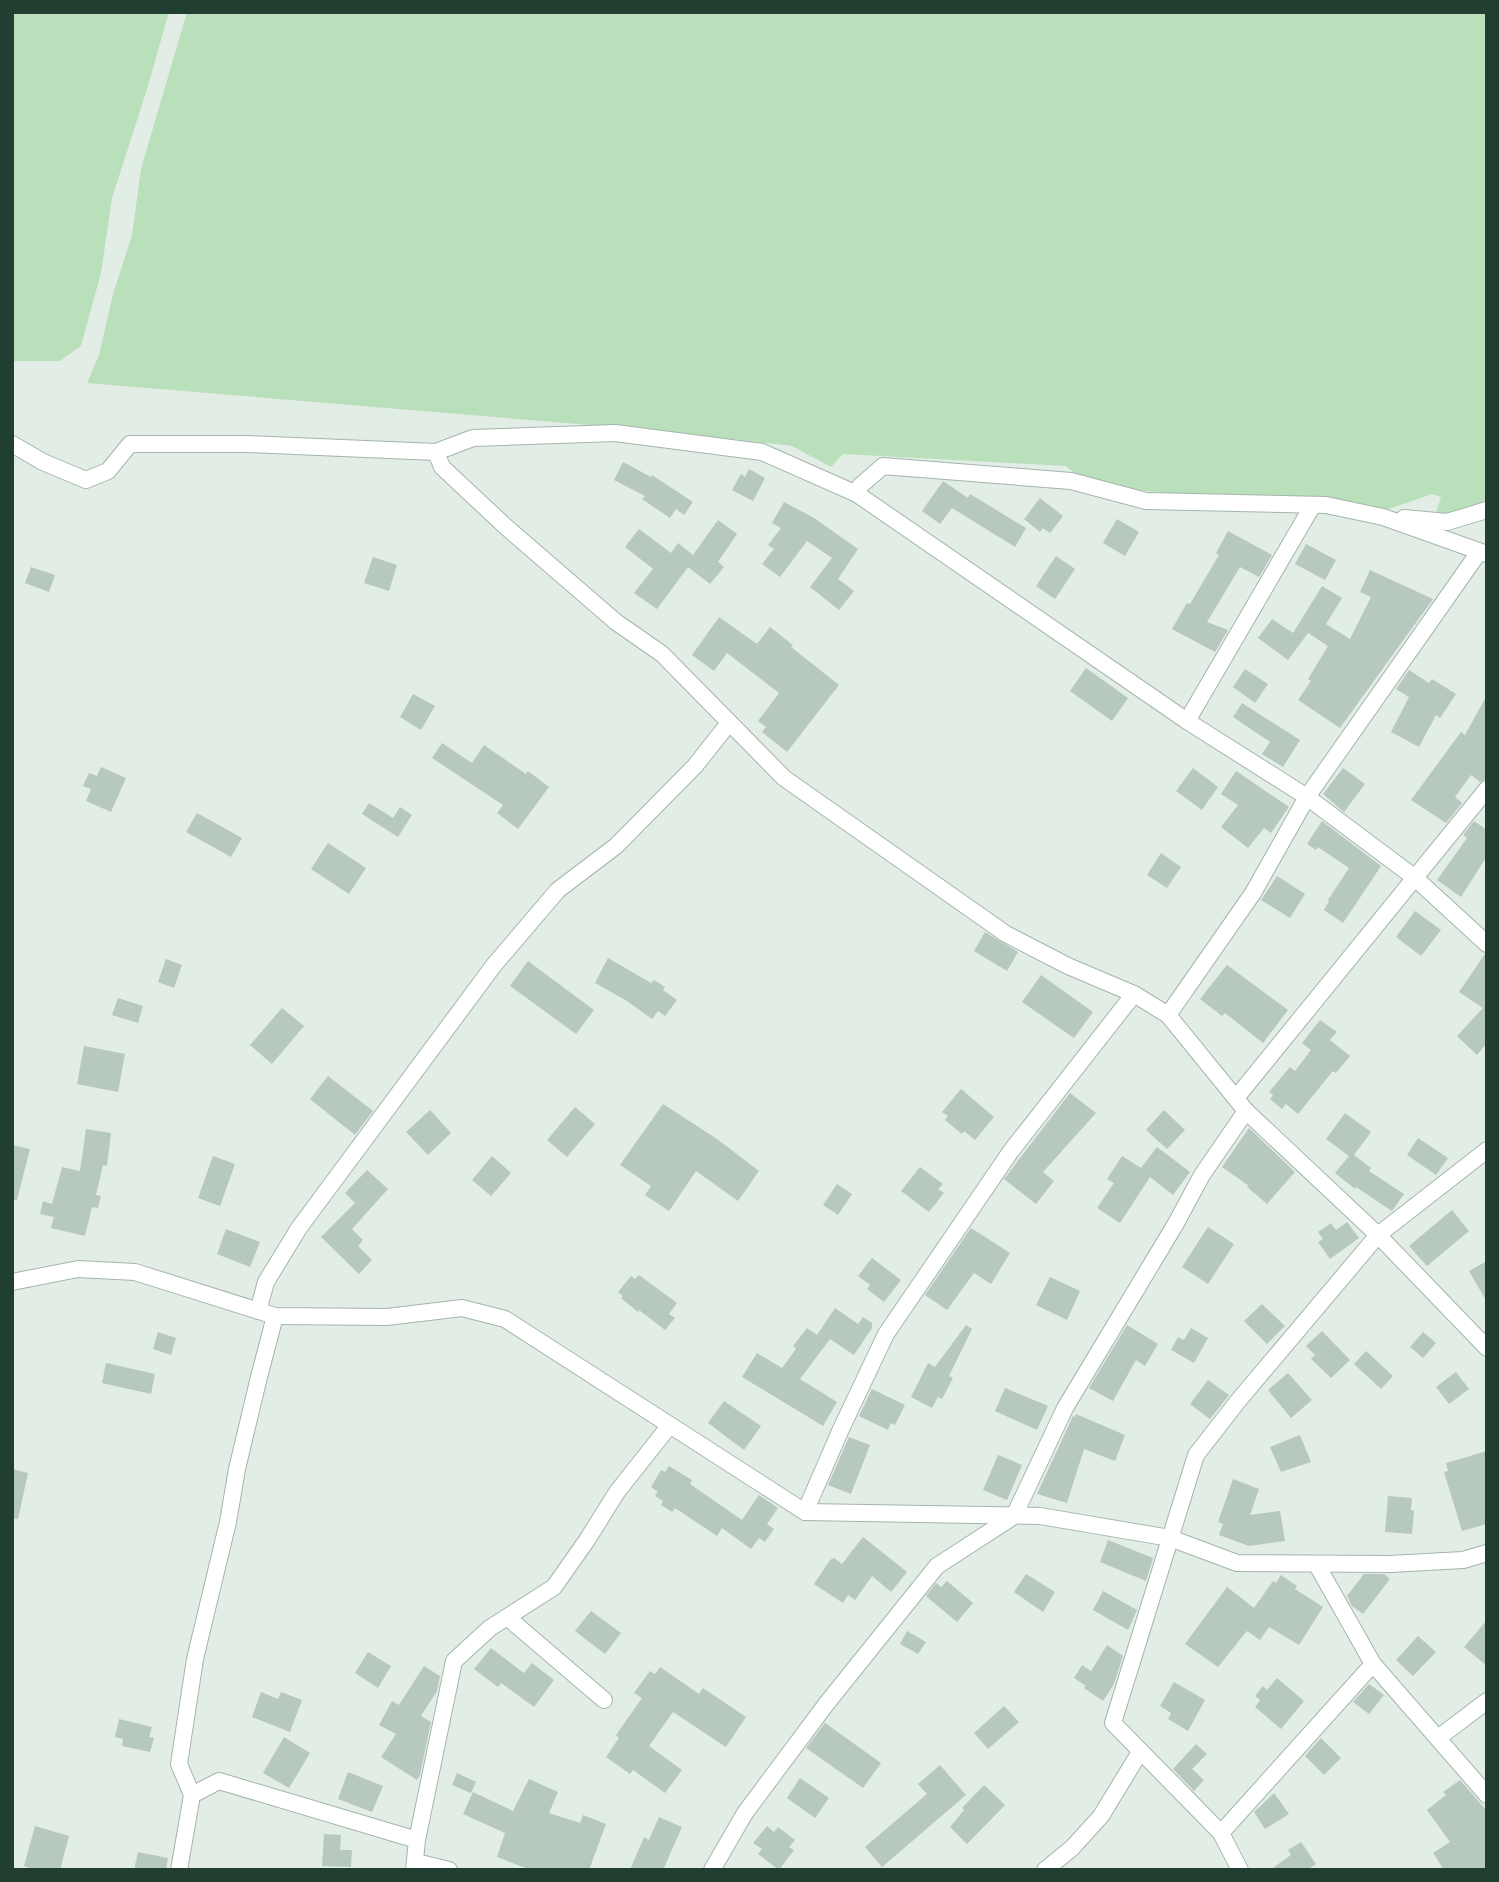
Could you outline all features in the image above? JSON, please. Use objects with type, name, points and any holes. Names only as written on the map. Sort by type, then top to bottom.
[{"type":"street","points":[[12,444],[43,462],[86,480],[108,471],[130,444],[246,444],[436,452],[473,438],[615,433],[762,452],[857,494],[1187,721],[1307,797],[1414,877],[1487,944]]},
{"type":"street","points":[[436,452],[442,467],[496,517],[616,622],[662,654],[784,778],[1006,934],[1068,966],[1134,994],[1168,1015],[1241,1105],[1378,1235],[1487,1348]]},
{"type":"street","points":[[857,494],[860,485],[884,466],[1071,481],[1146,501],[1326,505],[1383,517],[1447,522],[1487,510]]},
{"type":"street","points":[[1187,721],[1313,505]]},
{"type":"street","points":[[1168,1015],[1253,893],[1307,797],[1483,553],[1383,517]]},
{"type":"street","points":[[258,1311],[266,1282],[299,1228],[494,965],[558,890],[616,846],[695,766],[729,723]]},
{"type":"street","points":[[712,1870],[745,1813],[827,1703],[937,1566],[1014,1516],[1065,1408],[1175,1225],[1241,1105],[1414,877],[1487,789]]},
{"type":"street","points":[[805,1512],[886,1335],[1011,1151],[1134,994]]},
{"type":"street","points":[[1240,1870],[1220,1833],[1113,1723],[1196,1455],[1378,1235],[1487,1150]]},
{"type":"street","points":[[12,1282],[78,1269],[135,1272],[275,1316],[387,1317],[462,1308],[505,1319],[805,1512],[1040,1516],[1170,1538],[1237,1563],[1317,1565],[1463,1560],[1487,1553]]},
{"type":"street","points":[[179,1870],[192,1795],[179,1764],[190,1685],[252,1406],[275,1316]]},
{"type":"street","points":[[449,1870],[415,1866],[416,1840],[454,1661],[490,1628],[554,1587],[617,1492],[670,1425]]},
{"type":"street","points":[[1317,1565],[1373,1664],[1487,1795]]},
{"type":"street","points":[[507,1617],[604,1700]]},
{"type":"street","points":[[1220,1833],[1373,1664]]},
{"type":"street","points":[[1438,1738],[1487,1701]]},
{"type":"street","points":[[1045,1870],[1072,1848],[1101,1816],[1140,1752]]},
{"type":"street","points":[[192,1795],[219,1781],[416,1840]]},
{"type":"green space","points":[[12,12],[169,12],[112,198],[101,273],[81,346],[60,361],[12,361]]},
{"type":"green space","points":[[187,12],[1487,12],[1487,517],[1436,513],[1441,497],[1432,494],[1377,513],[1217,501],[1085,482],[1066,466],[843,454],[831,467],[792,446],[662,431],[87,383],[99,355],[113,294],[132,235],[141,169]]},
{"type":"building","points":[[623,462],[651,477],[652,475],[693,502],[684,515],[676,509],[670,518],[642,499],[645,496],[614,480]]},
{"type":"building","points":[[749,469],[765,478],[753,501],[732,490],[741,474],[745,477]]},
{"type":"building","points":[[943,481],[968,498],[970,494],[1026,528],[1015,547],[952,508],[940,524],[922,511]]},
{"type":"building","points":[[1040,498],[1063,516],[1050,533],[1043,528],[1040,532],[1024,519]]},
{"type":"building","points":[[784,502],[814,518],[858,549],[838,579],[854,591],[839,610],[810,587],[832,558],[807,541],[780,577],[762,564],[774,549],[768,545],[781,528],[772,523]]},
{"type":"building","points":[[1117,519],[1139,532],[1125,556],[1103,543]]},
{"type":"building","points":[[718,520],[737,534],[718,562],[724,567],[710,584],[688,567],[657,609],[634,593],[653,569],[625,547],[639,529],[671,553],[678,543],[693,555]]},
{"type":"building","points":[[1228,531],[1272,555],[1259,577],[1240,567],[1207,622],[1228,630],[1215,652],[1172,629],[1219,555],[1216,553]]},
{"type":"building","points":[[1306,544],[1336,560],[1325,580],[1295,564]]},
{"type":"building","points":[[1056,556],[1075,569],[1055,599],[1036,586]]},
{"type":"building","points":[[373,557],[397,565],[389,591],[364,583]]},
{"type":"building","points":[[31,567],[55,575],[49,592],[25,583]]},
{"type":"building","points":[[1370,570],[1433,599],[1340,728],[1298,700],[1311,681],[1308,679],[1328,646],[1308,633],[1288,660],[1258,638],[1272,619],[1293,633],[1322,586],[1342,598],[1326,624],[1350,639],[1371,597],[1360,592]]},
{"type":"building","points":[[719,617],[757,644],[770,627],[839,685],[787,752],[762,732],[766,727],[758,721],[779,693],[727,653],[714,671],[692,655]]},
{"type":"building","points":[[1086,668],[1128,698],[1112,721],[1070,691]]},
{"type":"building","points":[[1245,669],[1268,684],[1255,703],[1233,687]]},
{"type":"building","points":[[1409,670],[1429,683],[1432,679],[1456,694],[1440,718],[1436,715],[1419,747],[1391,732],[1409,697],[1396,689]]},
{"type":"building","points":[[413,694],[435,706],[421,730],[400,717]]},
{"type":"building","points":[[1487,695],[1487,779],[1480,782],[1471,775],[1455,797],[1462,803],[1446,823],[1411,800],[1461,732],[1465,735]]},
{"type":"building","points":[[1242,703],[1300,740],[1283,767],[1262,754],[1270,742],[1233,717]]},
{"type":"building","points":[[442,743],[472,763],[484,745],[549,787],[518,829],[497,813],[503,805],[432,758]]},
{"type":"building","points":[[101,767],[126,778],[111,812],[86,801],[91,789],[83,786],[89,773],[97,776]]},
{"type":"building","points":[[1193,768],[1218,787],[1202,810],[1176,791]]},
{"type":"building","points":[[1343,768],[1365,784],[1344,812],[1323,794]]},
{"type":"building","points":[[1236,771],[1289,807],[1271,833],[1264,828],[1248,848],[1221,827],[1238,805],[1221,794]]},
{"type":"building","points":[[369,803],[393,818],[400,807],[412,815],[398,837],[362,814]]},
{"type":"building","points":[[197,813],[242,838],[231,857],[186,832]]},
{"type":"building","points":[[1322,821],[1381,866],[1343,923],[1324,910],[1349,868],[1318,847],[1316,850],[1307,844]]},
{"type":"building","points":[[1474,821],[1487,830],[1487,856],[1461,897],[1437,880],[1467,838],[1463,835]]},
{"type":"building","points":[[328,843],[366,868],[349,894],[311,869]]},
{"type":"building","points":[[1161,853],[1181,867],[1167,888],[1147,875]]},
{"type":"building","points":[[1277,876],[1305,894],[1290,918],[1261,900]]},
{"type":"building","points":[[1415,911],[1441,930],[1421,956],[1396,937]]},
{"type":"building","points":[[985,932],[1018,952],[1007,971],[974,951]]},
{"type":"building","points":[[1485,954],[1487,1043],[1477,1055],[1457,1036],[1483,1008],[1459,992]]},
{"type":"building","points":[[608,958],[651,983],[654,980],[665,987],[663,990],[677,1000],[665,1016],[658,1011],[652,1019],[595,983]]},
{"type":"building","points":[[166,959],[182,965],[174,988],[158,982]]},
{"type":"building","points":[[528,961],[594,1010],[576,1034],[510,986]]},
{"type":"building","points":[[1227,965],[1288,1010],[1263,1043],[1225,1013],[1222,1016],[1200,999]]},
{"type":"building","points":[[1041,975],[1093,1012],[1074,1038],[1022,1002]]},
{"type":"building","points":[[118,998],[143,1006],[138,1023],[112,1015]]},
{"type":"building","points":[[282,1008],[304,1026],[272,1064],[250,1045]]},
{"type":"building","points":[[1320,1020],[1337,1032],[1330,1040],[1350,1056],[1336,1073],[1333,1071],[1298,1114],[1286,1104],[1282,1109],[1270,1099],[1273,1095],[1269,1092],[1290,1067],[1295,1071],[1311,1050],[1302,1043]]},
{"type":"building","points":[[84,1046],[125,1054],[118,1092],[77,1084]]},
{"type":"building","points":[[328,1076],[373,1111],[355,1135],[310,1099]]},
{"type":"building","points":[[961,1089],[994,1117],[975,1140],[964,1131],[962,1134],[945,1120],[948,1116],[942,1112]]},
{"type":"building","points":[[1070,1093],[1096,1113],[1043,1172],[1054,1181],[1036,1204],[1004,1179]]},
{"type":"building","points":[[663,1104],[717,1139],[759,1171],[738,1201],[696,1171],[669,1211],[645,1195],[651,1186],[620,1165]]},
{"type":"building","points":[[575,1107],[595,1124],[567,1157],[547,1140]]},
{"type":"building","points":[[430,1110],[451,1133],[428,1155],[406,1132]]},
{"type":"building","points":[[1164,1110],[1185,1130],[1167,1149],[1146,1130]]},
{"type":"building","points":[[1345,1113],[1371,1132],[1354,1155],[1371,1168],[1369,1171],[1404,1194],[1392,1211],[1356,1187],[1355,1189],[1335,1173],[1349,1156],[1326,1139]]},
{"type":"building","points":[[1249,1128],[1295,1172],[1267,1204],[1247,1187],[1249,1186],[1222,1167]]},
{"type":"building","points":[[86,1129],[111,1133],[107,1166],[103,1165],[96,1195],[101,1196],[98,1208],[92,1207],[85,1236],[51,1228],[54,1217],[40,1214],[43,1201],[52,1204],[62,1167],[80,1171]]},
{"type":"building","points":[[1418,1138],[1448,1158],[1436,1175],[1407,1155]]},
{"type":"building","points":[[12,1145],[30,1149],[17,1200],[12,1200]]},
{"type":"building","points":[[1157,1147],[1190,1172],[1173,1195],[1150,1177],[1120,1223],[1097,1208],[1114,1183],[1107,1179],[1122,1156],[1141,1168]]},
{"type":"building","points":[[213,1156],[235,1164],[220,1206],[198,1198]]},
{"type":"building","points":[[492,1156],[511,1173],[491,1196],[472,1180]]},
{"type":"building","points":[[920,1167],[943,1184],[938,1189],[944,1193],[929,1212],[901,1191]]},
{"type":"building","points":[[367,1170],[388,1189],[352,1229],[363,1240],[358,1246],[372,1260],[359,1274],[321,1237],[355,1203],[345,1193]]},
{"type":"building","points":[[837,1184],[852,1194],[838,1215],[823,1205]]},
{"type":"building","points":[[1452,1210],[1469,1231],[1427,1266],[1409,1246]]},
{"type":"building","points":[[1347,1222],[1359,1238],[1330,1259],[1318,1242],[1323,1239],[1318,1232],[1331,1223],[1336,1230]]},
{"type":"building","points":[[1208,1227],[1234,1244],[1208,1284],[1182,1267]]},
{"type":"building","points":[[971,1228],[1010,1253],[991,1284],[974,1273],[947,1310],[925,1295]]},
{"type":"building","points":[[226,1229],[260,1242],[250,1267],[217,1254]]},
{"type":"building","points":[[872,1258],[901,1280],[884,1302],[867,1289],[870,1285],[858,1276]]},
{"type":"building","points":[[1487,1261],[1487,1302],[1469,1271]]},
{"type":"building","points":[[639,1275],[677,1303],[669,1314],[675,1318],[665,1330],[639,1310],[638,1312],[621,1298],[623,1296],[618,1292],[631,1276],[635,1279]]},
{"type":"building","points":[[1050,1277],[1080,1291],[1067,1320],[1036,1305]]},
{"type":"building","points":[[1262,1304],[1285,1326],[1267,1344],[1244,1321]]},
{"type":"building","points":[[835,1308],[858,1324],[863,1317],[872,1323],[872,1328],[854,1355],[830,1339],[800,1379],[837,1402],[823,1426],[742,1377],[757,1353],[782,1368],[796,1349],[793,1346],[807,1328],[817,1335]]},
{"type":"building","points":[[966,1325],[972,1329],[949,1376],[953,1378],[942,1399],[938,1397],[932,1408],[911,1397],[928,1363],[935,1367]]},
{"type":"building","points":[[1127,1325],[1158,1344],[1145,1366],[1136,1360],[1113,1401],[1089,1388]]},
{"type":"building","points":[[1191,1328],[1208,1338],[1194,1363],[1171,1350],[1178,1337],[1184,1340]]},
{"type":"building","points":[[1322,1331],[1350,1360],[1331,1378],[1311,1359],[1315,1355],[1306,1346]]},
{"type":"building","points":[[158,1332],[176,1338],[171,1355],[153,1349]]},
{"type":"building","points":[[1423,1332],[1436,1343],[1423,1358],[1410,1347]]},
{"type":"building","points":[[1366,1351],[1393,1376],[1381,1389],[1354,1364]]},
{"type":"building","points":[[106,1363],[155,1374],[151,1394],[102,1383]]},
{"type":"building","points":[[1456,1372],[1469,1389],[1449,1404],[1436,1387]]},
{"type":"building","points":[[1288,1373],[1312,1400],[1291,1418],[1268,1390]]},
{"type":"building","points":[[1208,1380],[1229,1395],[1210,1419],[1190,1404]]},
{"type":"building","points":[[1005,1388],[1048,1406],[1037,1430],[995,1411]]},
{"type":"building","points":[[872,1389],[905,1405],[895,1425],[891,1423],[888,1430],[859,1416]]},
{"type":"building","points":[[724,1401],[761,1426],[744,1450],[708,1423]]},
{"type":"building","points":[[1076,1414],[1125,1435],[1115,1461],[1084,1449],[1067,1503],[1037,1494]]},
{"type":"building","points":[[1300,1435],[1311,1462],[1281,1472],[1270,1447]]},
{"type":"building","points":[[849,1437],[870,1445],[851,1494],[828,1485]]},
{"type":"building","points":[[1487,1451],[1487,1524],[1462,1531],[1444,1472],[1448,1471],[1446,1463]]},
{"type":"building","points":[[998,1455],[1022,1465],[1007,1500],[983,1490]]},
{"type":"building","points":[[669,1466],[692,1480],[690,1484],[742,1520],[759,1495],[778,1508],[767,1524],[774,1529],[765,1542],[759,1538],[751,1549],[722,1528],[717,1536],[675,1508],[672,1512],[661,1505],[663,1501],[655,1496],[658,1492],[651,1487],[661,1470],[665,1472]]},
{"type":"building","points":[[12,1469],[28,1473],[18,1519],[12,1518]]},
{"type":"building","points":[[1233,1479],[1259,1489],[1250,1515],[1280,1511],[1285,1541],[1249,1546],[1219,1535],[1223,1524],[1218,1522]]},
{"type":"building","points":[[1388,1496],[1412,1498],[1412,1534],[1385,1532]]},
{"type":"building","points":[[863,1537],[907,1572],[891,1592],[872,1576],[855,1600],[848,1595],[843,1603],[814,1584],[830,1560],[834,1558],[842,1564]]},
{"type":"building","points":[[1108,1540],[1153,1558],[1146,1581],[1100,1562]]},
{"type":"building","points":[[1026,1574],[1055,1592],[1043,1612],[1014,1592]]},
{"type":"building","points":[[1364,1574],[1384,1574],[1390,1579],[1363,1614],[1352,1606],[1347,1596]]},
{"type":"building","points":[[1281,1575],[1297,1586],[1295,1589],[1323,1607],[1299,1645],[1269,1627],[1260,1640],[1247,1631],[1218,1667],[1185,1644],[1227,1587],[1254,1608],[1273,1581],[1276,1583]]},
{"type":"building","points":[[947,1581],[973,1603],[957,1622],[926,1596],[936,1583],[941,1587]]},
{"type":"building","points":[[1103,1591],[1137,1610],[1128,1630],[1093,1610]]},
{"type":"building","points":[[591,1611],[621,1633],[605,1654],[575,1631]]},
{"type":"building","points":[[1487,1620],[1487,1666],[1464,1647]]},
{"type":"building","points":[[907,1631],[926,1642],[918,1654],[900,1644]]},
{"type":"building","points":[[1418,1636],[1436,1652],[1413,1676],[1396,1660]]},
{"type":"building","points":[[1107,1645],[1123,1656],[1114,1684],[1103,1701],[1074,1678],[1082,1665],[1091,1671]]},
{"type":"building","points":[[491,1648],[524,1673],[532,1663],[554,1680],[534,1707],[501,1683],[498,1687],[474,1669]]},
{"type":"building","points":[[368,1652],[391,1666],[378,1688],[355,1673]]},
{"type":"building","points":[[424,1666],[440,1676],[437,1691],[421,1716],[431,1722],[417,1780],[381,1757],[396,1734],[379,1725],[392,1701],[399,1705]]},
{"type":"building","points":[[660,1667],[699,1694],[703,1688],[746,1717],[726,1747],[673,1712],[649,1746],[682,1770],[665,1793],[633,1770],[630,1774],[606,1757],[619,1738],[616,1735],[642,1698],[634,1693],[650,1671],[655,1674]]},
{"type":"building","points":[[1277,1678],[1304,1701],[1281,1729],[1255,1707],[1260,1700],[1255,1696],[1263,1686],[1267,1690]]},
{"type":"building","points":[[1174,1682],[1205,1700],[1188,1731],[1168,1719],[1171,1713],[1160,1706]]},
{"type":"building","points":[[1369,1684],[1384,1695],[1369,1714],[1353,1702]]},
{"type":"building","points":[[261,1692],[278,1699],[281,1692],[302,1700],[290,1732],[252,1717]]},
{"type":"building","points":[[1004,1706],[1019,1722],[988,1749],[974,1733]]},
{"type":"building","points":[[119,1719],[152,1727],[149,1737],[154,1738],[150,1752],[122,1746],[123,1739],[115,1737]]},
{"type":"building","points":[[825,1723],[881,1763],[863,1788],[806,1748]]},
{"type":"building","points":[[284,1737],[310,1753],[289,1788],[263,1773]]},
{"type":"building","points":[[1321,1738],[1341,1758],[1324,1775],[1305,1756]]},
{"type":"building","points":[[1196,1744],[1207,1754],[1192,1769],[1204,1780],[1194,1791],[1173,1769]]},
{"type":"building","points":[[940,1765],[966,1795],[882,1867],[865,1847],[927,1794],[918,1784]]},
{"type":"building","points":[[348,1772],[383,1786],[372,1812],[338,1799]]},
{"type":"building","points":[[457,1773],[476,1782],[471,1793],[452,1785]]},
{"type":"building","points":[[800,1778],[829,1798],[815,1818],[787,1798]]},
{"type":"building","points":[[529,1779],[558,1792],[549,1813],[580,1823],[583,1815],[606,1824],[589,1870],[531,1870],[497,1857],[505,1833],[463,1814],[473,1792],[513,1811]]},
{"type":"building","points":[[1460,1780],[1487,1811],[1487,1870],[1444,1870],[1433,1853],[1450,1842],[1427,1810],[1446,1795],[1443,1792]]},
{"type":"building","points":[[984,1785],[1005,1805],[967,1844],[950,1827],[964,1810],[962,1808]]},
{"type":"building","points":[[1274,1793],[1289,1814],[1265,1829],[1254,1812]]},
{"type":"building","points":[[659,1817],[682,1827],[663,1870],[630,1870],[644,1837],[649,1840]]},
{"type":"building","points":[[35,1826],[69,1836],[60,1870],[36,1870],[24,1866]]},
{"type":"building","points":[[767,1826],[774,1832],[778,1827],[795,1840],[789,1847],[794,1850],[779,1870],[758,1854],[762,1849],[753,1843]]},
{"type":"building","points":[[324,1834],[341,1835],[340,1850],[352,1850],[351,1867],[322,1866]]},
{"type":"building","points":[[1301,1842],[1316,1864],[1307,1870],[1270,1870],[1291,1855],[1288,1850]]},
{"type":"building","points":[[138,1852],[168,1858],[166,1870],[134,1870]]}]
